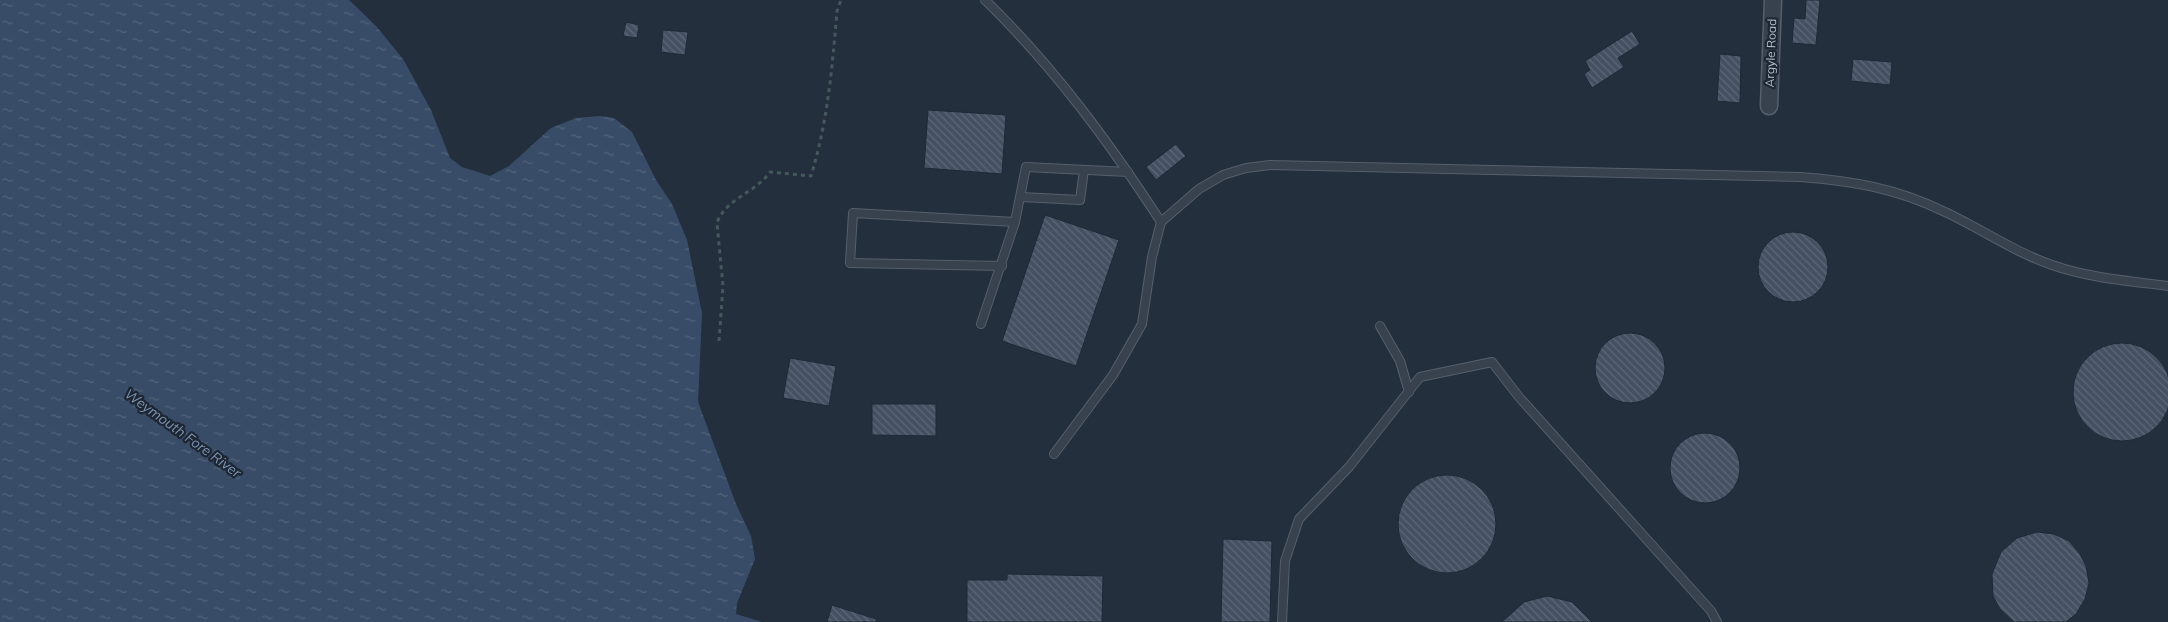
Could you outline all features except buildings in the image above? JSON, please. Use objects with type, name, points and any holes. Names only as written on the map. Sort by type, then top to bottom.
[{"type":"street","name":"Argyle Road","points":[[1769,106],[1772,0]]},
{"type":"lane","points":[[985,0],[1061,81],[1128,172],[1161,222]]},
{"type":"lane","points":[[1054,454],[1113,375],[1142,324],[1152,257],[1161,222],[1199,189],[1223,175],[1246,168],[1270,165],[1800,177],[1849,181],[1900,193],[1944,211],[2017,251],[2052,266],[2083,274],[2168,286]]},
{"type":"lane","points":[[981,324],[1002,266],[1015,222],[1026,167],[1128,172]]},
{"type":"lane","points":[[1021,197],[1080,200],[1084,170]]},
{"type":"lane","points":[[1002,266],[850,263],[853,214],[1015,222]]},
{"type":"lane","points":[[1380,326],[1400,361],[1409,392]]},
{"type":"lane","points":[[1282,622],[1285,560],[1299,519],[1349,467],[1420,377],[1492,362],[1519,397],[1711,611],[1717,622]]},
{"type":"path","points":[[718,341],[723,286],[716,223],[720,214],[728,206],[756,188],[770,172],[811,176],[819,151],[830,96],[837,11],[841,0]]},
{"type":"water","name":"Weymouth Fore River","points":[[0,0],[349,0],[376,26],[403,59],[431,110],[450,158],[462,167],[490,176],[509,166],[551,128],[576,118],[600,116],[614,118],[632,132],[656,180],[672,204],[687,240],[702,313],[698,402],[736,504],[751,536],[755,559],[737,603],[736,614],[762,622],[0,622]]}]
